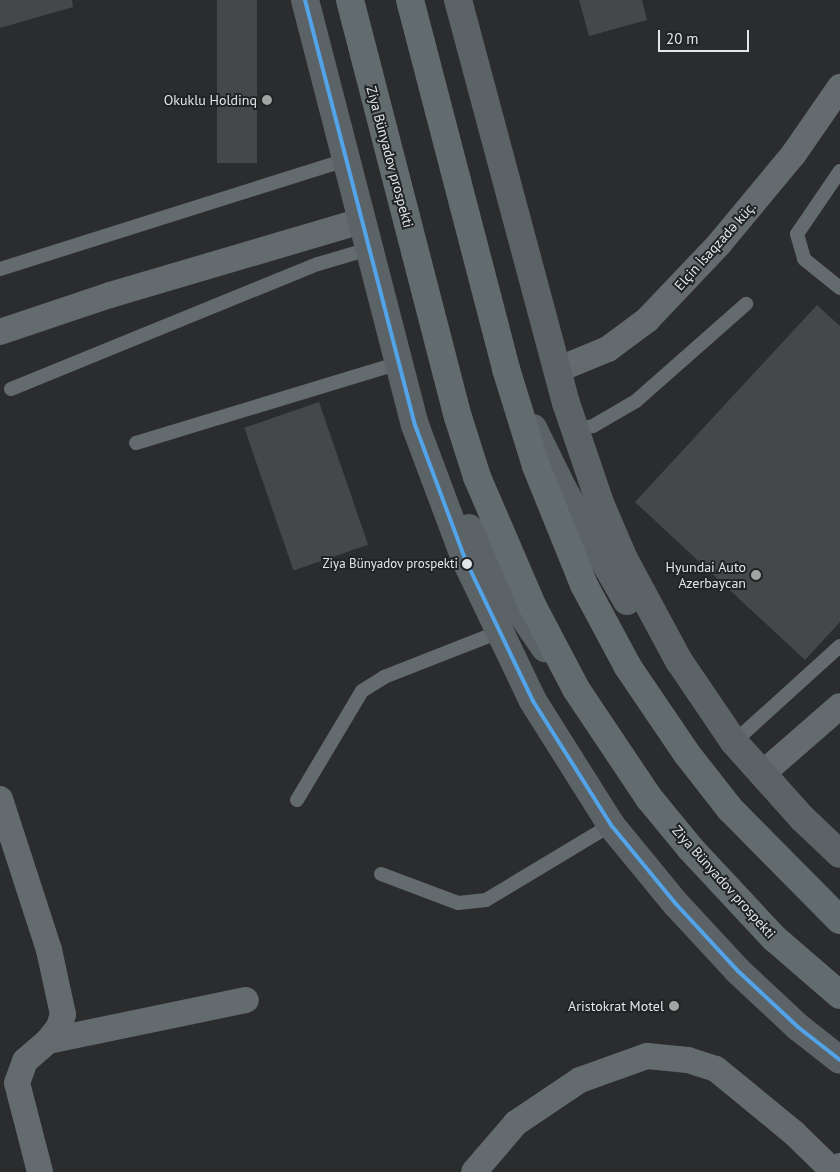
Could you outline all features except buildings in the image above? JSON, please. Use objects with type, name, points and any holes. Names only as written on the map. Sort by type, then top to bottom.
[{"type":"main road","points":[[305,0],[361,221],[400,363],[414,425],[465,559],[533,701],[612,825],[676,904],[738,971],[798,1027],[840,1060]]},
{"type":"main road","name":"Ziya Bünyadov prospekti","points":[[350,0],[476,477],[533,607],[576,689],[623,761],[690,848],[774,938],[840,995]]},
{"type":"main road","points":[[410,0],[506,369],[536,466],[584,585],[654,711],[730,809],[840,920]]},
{"type":"main road","points":[[458,0],[557,370],[600,503],[624,559],[680,661],[734,742]]},
{"type":"main road","points":[[506,369],[563,490],[629,605],[677,674],[734,742],[762,774],[840,854]]},
{"type":"main road","points":[[414,425],[501,584],[576,689]]},
{"type":"street","name":"Elçin İsaqzadə küç.","points":[[557,370],[608,349],[647,320],[720,244],[793,155],[840,87]]},
{"type":"street","points":[[0,332],[110,295],[361,221]]},
{"type":"street","points":[[762,774],[840,706]]},
{"type":"street","points":[[0,799],[49,950],[64,1014],[59,1027],[48,1041],[9,1077],[40,1172]]},
{"type":"street","points":[[48,1041],[246,1000]]},
{"type":"street","points":[[474,1172],[524,1118],[580,1080],[647,1056],[688,1060],[716,1069],[794,1133],[835,1170]]},
{"type":"lane","points":[[0,270],[346,160]]},
{"type":"lane","points":[[840,171],[797,234],[804,259],[840,288]]},
{"type":"lane","points":[[11,389],[318,264],[369,249]]},
{"type":"lane","points":[[575,429],[593,426],[636,401],[746,304]]},
{"type":"lane","points":[[136,444],[400,363]]},
{"type":"lane","points":[[297,800],[362,691],[384,677],[499,632]]},
{"type":"lane","points":[[734,742],[840,646]]},
{"type":"lane","points":[[381,874],[458,903],[486,900],[612,825]]},
{"type":"transit line","points":[[305,0],[415,425],[465,559],[533,701],[611,825],[676,904],[738,971],[798,1027],[840,1060]]},
{"type":"place","name":"Okuklu Holdinq","points":[[267,100]]},
{"type":"place","name":"Ziya Bünyadov prospekti","points":[[467,564]]},
{"type":"place","name":"Hyundai Auto Azerbaycan","points":[[756,575]]},
{"type":"place","name":"Aristokrat Motel","points":[[674,1006]]}]
